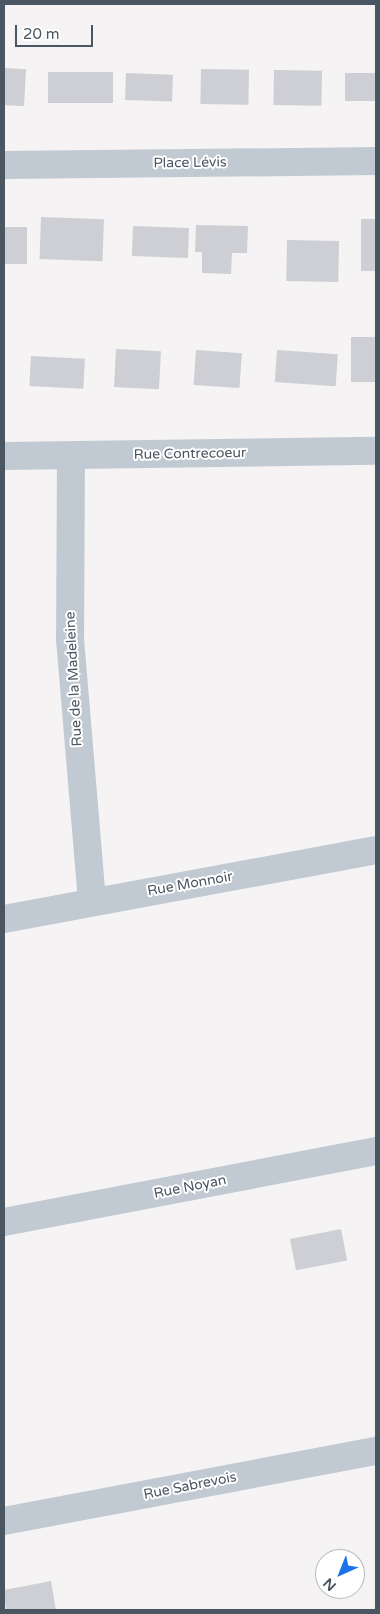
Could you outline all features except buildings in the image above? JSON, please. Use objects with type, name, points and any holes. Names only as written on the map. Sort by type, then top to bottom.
[{"type":"street","name":"Place Lévis","points":[[4,165],[376,161]]},
{"type":"street","name":"Rue Contrecoeur","points":[[4,456],[376,451]]},
{"type":"street","name":"Rue de la Madeleine","points":[[71,456],[70,639],[92,902]]},
{"type":"street","name":"Rue Monnoir","points":[[4,919],[376,850]]},
{"type":"street","name":"Rue Noyan","points":[[4,1222],[376,1151]]},
{"type":"street","name":"Rue Sabrevois","points":[[4,1521],[376,1451]]}]
